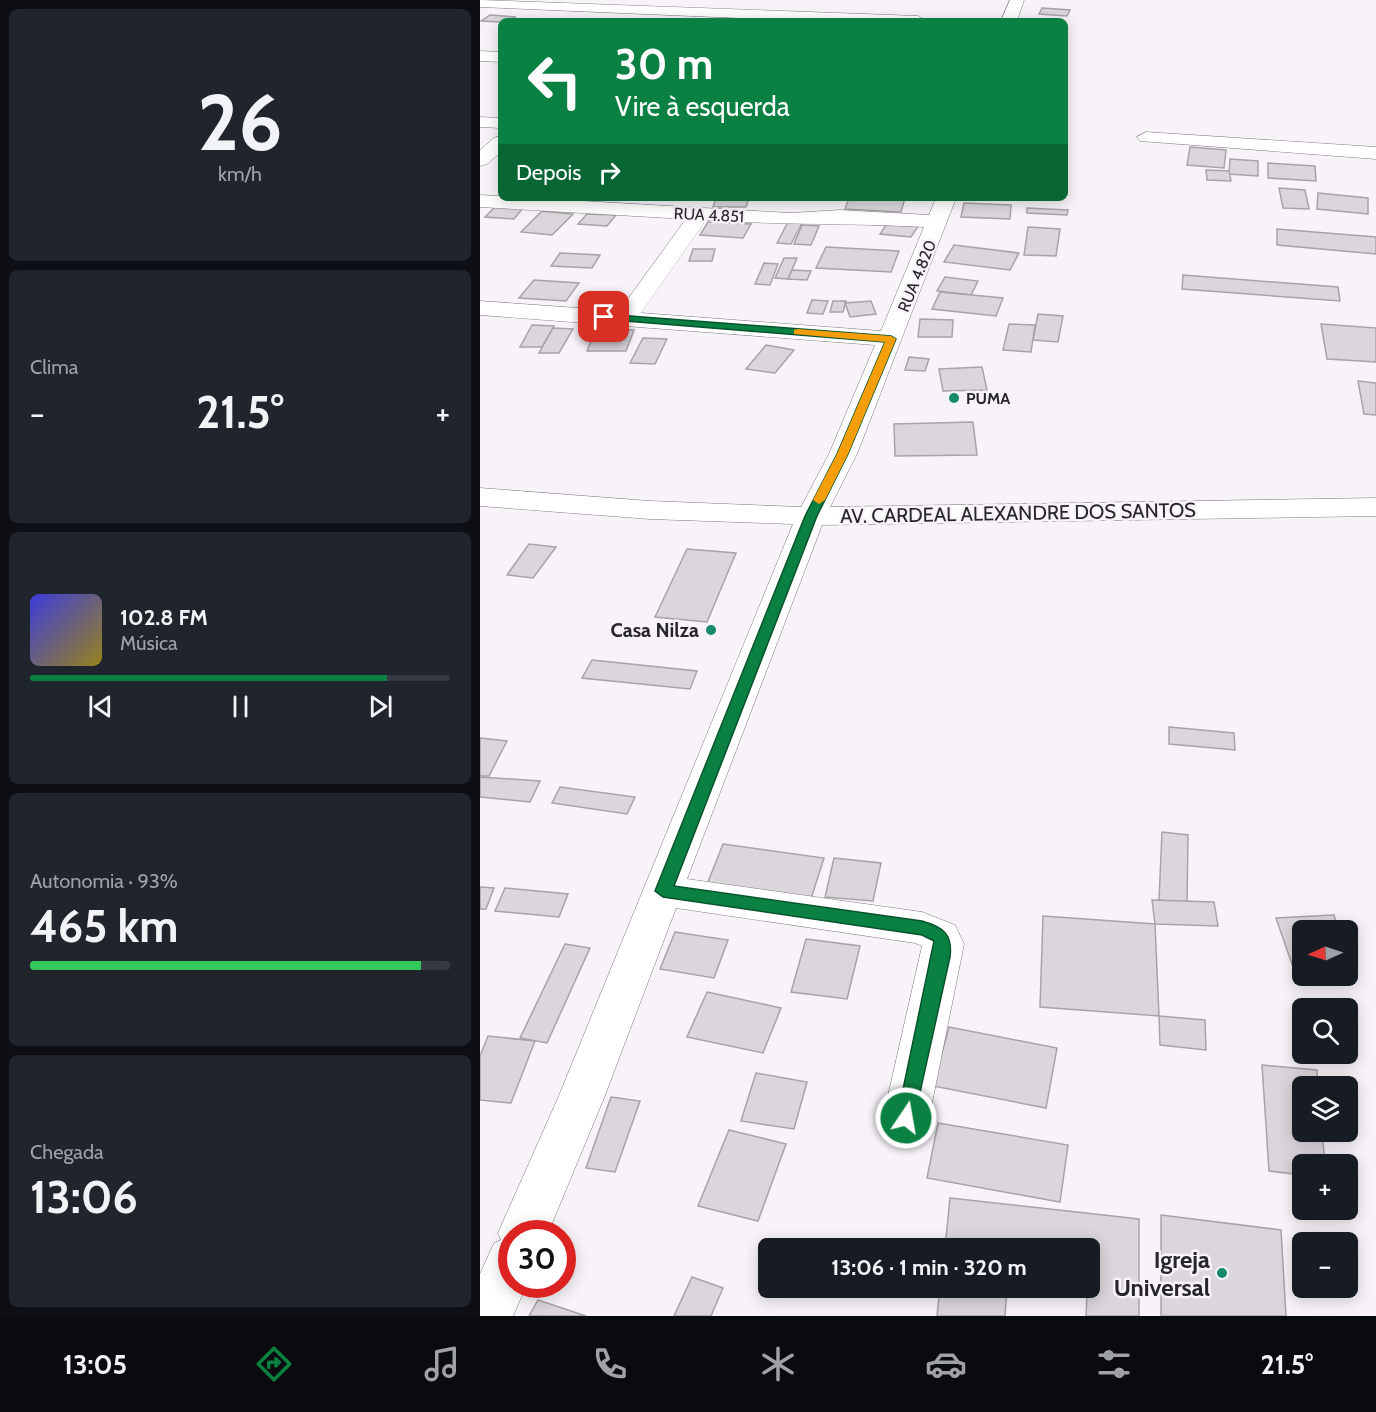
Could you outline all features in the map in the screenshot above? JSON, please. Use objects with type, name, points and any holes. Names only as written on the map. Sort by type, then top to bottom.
[{"type":"street","points":[[723,12],[734,0]]},
{"type":"street","points":[[803,18],[816,0]]},
{"type":"street","points":[[480,3],[648,4],[803,18],[875,18],[888,0]]},
{"type":"street","points":[[1010,18],[1017,0]]},
{"type":"street","points":[[636,18],[648,4]]},
{"type":"street","points":[[480,56],[498,57]]},
{"type":"street","points":[[480,122],[498,123]]},
{"type":"street","points":[[1146,137],[1376,153]]},
{"type":"street","points":[[480,160],[498,145]]},
{"type":"street","name":"RUA 4.851","points":[[480,201],[699,215],[789,219],[849,216],[938,222]]},
{"type":"street","name":"RUA 4.820","points":[[529,1220],[581,1098],[811,516],[843,454],[945,201]]},
{"type":"street","points":[[625,319],[699,215]]},
{"type":"street","points":[[480,308],[891,339]]},
{"type":"street","name":"AV. CARDEAL ALEXANDRE DOS SANTOS","points":[[480,497],[650,510],[811,516],[1376,507]]},
{"type":"street","points":[[663,891],[922,928],[933,931],[941,937],[944,944],[906,1118]]},
{"type":"street","points":[[487,1316],[498,1291]]},
{"type":"building","points":[[1042,8],[1070,10],[1067,16],[1039,14]]},
{"type":"building","points":[[490,15],[516,17],[498,18],[498,22],[481,21]]},
{"type":"building","points":[[1190,147],[1226,150],[1224,168],[1187,165]]},
{"type":"building","points":[[1230,159],[1258,161],[1258,176],[1229,174]]},
{"type":"building","points":[[1268,163],[1315,166],[1316,181],[1268,178]]},
{"type":"building","points":[[1206,170],[1229,171],[1231,181],[1207,180]]},
{"type":"building","points":[[1279,188],[1305,190],[1309,209],[1283,208]]},
{"type":"building","points":[[1318,193],[1368,198],[1368,214],[1317,209]]},
{"type":"building","points":[[715,201],[748,201],[746,207],[713,207]]},
{"type":"building","points":[[848,201],[904,201],[901,212],[845,209]]},
{"type":"building","points":[[964,203],[1011,205],[1010,219],[961,217]]},
{"type":"building","points":[[495,207],[523,208],[514,219],[485,217]]},
{"type":"building","points":[[1027,208],[1068,210],[1067,215],[1027,213]]},
{"type":"building","points":[[542,211],[573,214],[552,235],[521,232]]},
{"type":"building","points":[[587,214],[616,215],[607,226],[578,224]]},
{"type":"building","points":[[708,222],[751,224],[743,238],[700,235]]},
{"type":"building","points":[[788,222],[802,223],[791,244],[777,243]]},
{"type":"building","points":[[888,222],[919,225],[911,237],[880,234]]},
{"type":"building","points":[[802,225],[819,226],[811,245],[794,244]]},
{"type":"building","points":[[1028,227],[1060,229],[1056,256],[1024,255]]},
{"type":"building","points":[[1277,229],[1376,237],[1376,254],[1277,245]]},
{"type":"building","points":[[954,245],[1019,253],[1010,270],[944,262]]},
{"type":"building","points":[[826,247],[899,251],[891,272],[816,268]]},
{"type":"building","points":[[693,249],[715,249],[712,261],[689,261]]},
{"type":"building","points":[[560,253],[600,255],[592,268],[551,266]]},
{"type":"building","points":[[784,258],[797,258],[788,279],[775,278]]},
{"type":"building","points":[[764,263],[778,264],[770,285],[755,284]]},
{"type":"building","points":[[792,270],[811,271],[807,280],[788,279]]},
{"type":"building","points":[[1183,275],[1338,287],[1340,301],[1182,289]]},
{"type":"building","points":[[945,277],[978,281],[971,295],[937,291]]},
{"type":"building","points":[[534,280],[579,283],[566,301],[519,298]]},
{"type":"building","points":[[940,292],[1003,298],[996,316],[932,309]]},
{"type":"building","points":[[812,300],[828,301],[823,314],[807,313]]},
{"type":"building","points":[[833,301],[846,301],[843,312],[830,312]]},
{"type":"building","points":[[871,301],[876,314],[850,317],[845,303]]},
{"type":"building","points":[[1038,314],[1063,316],[1058,342],[1033,340]]},
{"type":"building","points":[[920,319],[953,320],[952,337],[918,337]]},
{"type":"building","points":[[1009,324],[1035,325],[1031,352],[1003,350]]},
{"type":"building","points":[[1321,324],[1376,328],[1376,362],[1327,359]]},
{"type":"building","points":[[532,325],[554,326],[542,347],[520,347]]},
{"type":"building","points":[[553,328],[573,329],[559,353],[539,353]]},
{"type":"building","points":[[596,330],[634,330],[626,351],[587,351]]},
{"type":"building","points":[[643,338],[667,339],[655,364],[630,363]]},
{"type":"building","points":[[766,345],[794,350],[775,373],[746,369]]},
{"type":"building","points":[[909,357],[929,359],[925,371],[905,370]]},
{"type":"building","points":[[982,367],[987,390],[943,391],[939,369]]},
{"type":"building","points":[[1358,381],[1376,383],[1376,415],[1364,414]]},
{"type":"building","points":[[973,422],[977,455],[895,456],[894,424]]},
{"type":"building","points":[[529,544],[556,547],[533,578],[507,575]]},
{"type":"building","points":[[687,549],[736,553],[707,622],[655,617]]},
{"type":"building","points":[[592,660],[697,671],[690,689],[582,678]]},
{"type":"building","points":[[1169,727],[1234,733],[1235,750],[1169,744]]},
{"type":"building","points":[[480,738],[507,741],[489,776],[480,776]]},
{"type":"building","points":[[480,777],[540,781],[530,802],[480,797]]},
{"type":"building","points":[[560,787],[635,797],[627,814],[552,803]]},
{"type":"building","points":[[1162,832],[1188,835],[1187,904],[1159,900]]},
{"type":"building","points":[[723,844],[824,858],[810,902],[706,887]]},
{"type":"building","points":[[834,858],[881,863],[873,901],[825,897]]},
{"type":"building","points":[[480,887],[494,888],[486,909],[480,909]]},
{"type":"building","points":[[505,888],[568,894],[559,917],[495,911]]},
{"type":"building","points":[[1152,900],[1214,902],[1218,926],[1155,924]]},
{"type":"building","points":[[1334,915],[1336,920],[1292,920],[1292,964],[1276,918]]},
{"type":"building","points":[[1043,916],[1155,924],[1159,1016],[1040,1007]]},
{"type":"building","points":[[675,932],[728,940],[714,978],[660,969]]},
{"type":"building","points":[[806,939],[860,946],[847,999],[791,992]]},
{"type":"building","points":[[565,944],[590,948],[547,1043],[520,1038]]},
{"type":"building","points":[[707,992],[781,1008],[763,1053],[687,1037]]},
{"type":"building","points":[[1159,1016],[1205,1020],[1206,1050],[1160,1045]]},
{"type":"building","points":[[949,1027],[1057,1048],[1046,1108],[933,1086]]},
{"type":"building","points":[[488,1036],[535,1041],[511,1103],[480,1100],[480,1056]]},
{"type":"building","points":[[1262,1065],[1317,1070],[1317,1076],[1292,1076],[1292,1142],[1323,1142],[1324,1154],[1292,1154],[1292,1174],[1269,1171]]},
{"type":"building","points":[[756,1073],[807,1082],[794,1129],[741,1121]]},
{"type":"building","points":[[611,1097],[640,1101],[615,1172],[586,1168]]},
{"type":"building","points":[[938,1123],[1068,1145],[1060,1202],[927,1178]]},
{"type":"building","points":[[729,1130],[786,1144],[758,1221],[698,1206]]},
{"type":"building","points":[[950,1198],[1139,1219],[1139,1316],[1086,1316],[1087,1298],[1100,1298],[1100,1238],[946,1238]]},
{"type":"building","name":"Igreja Universal","points":[[1161,1215],[1281,1230],[1286,1316],[1161,1316]]},
{"type":"building","points":[[692,1277],[723,1288],[711,1316],[674,1316]]},
{"type":"building","points":[[939,1298],[1006,1298],[1005,1316],[937,1316]]},
{"type":"building","points":[[538,1300],[586,1316],[529,1316]]},
{"type":"slow traffic","points":[[797,332],[891,339],[843,454],[819,500]]},
{"type":"place","name":"PUMA","points":[[954,398]]},
{"type":"place","name":"Casa Nilza","points":[[711,630]]},
{"type":"place","name":"Igreja Universal","points":[[1222,1273]]},
{"type":"route","points":[[604,317],[891,339],[843,454],[811,516],[663,891],[874,920],[922,928],[933,931],[941,937],[944,944],[906,1118]]}]
